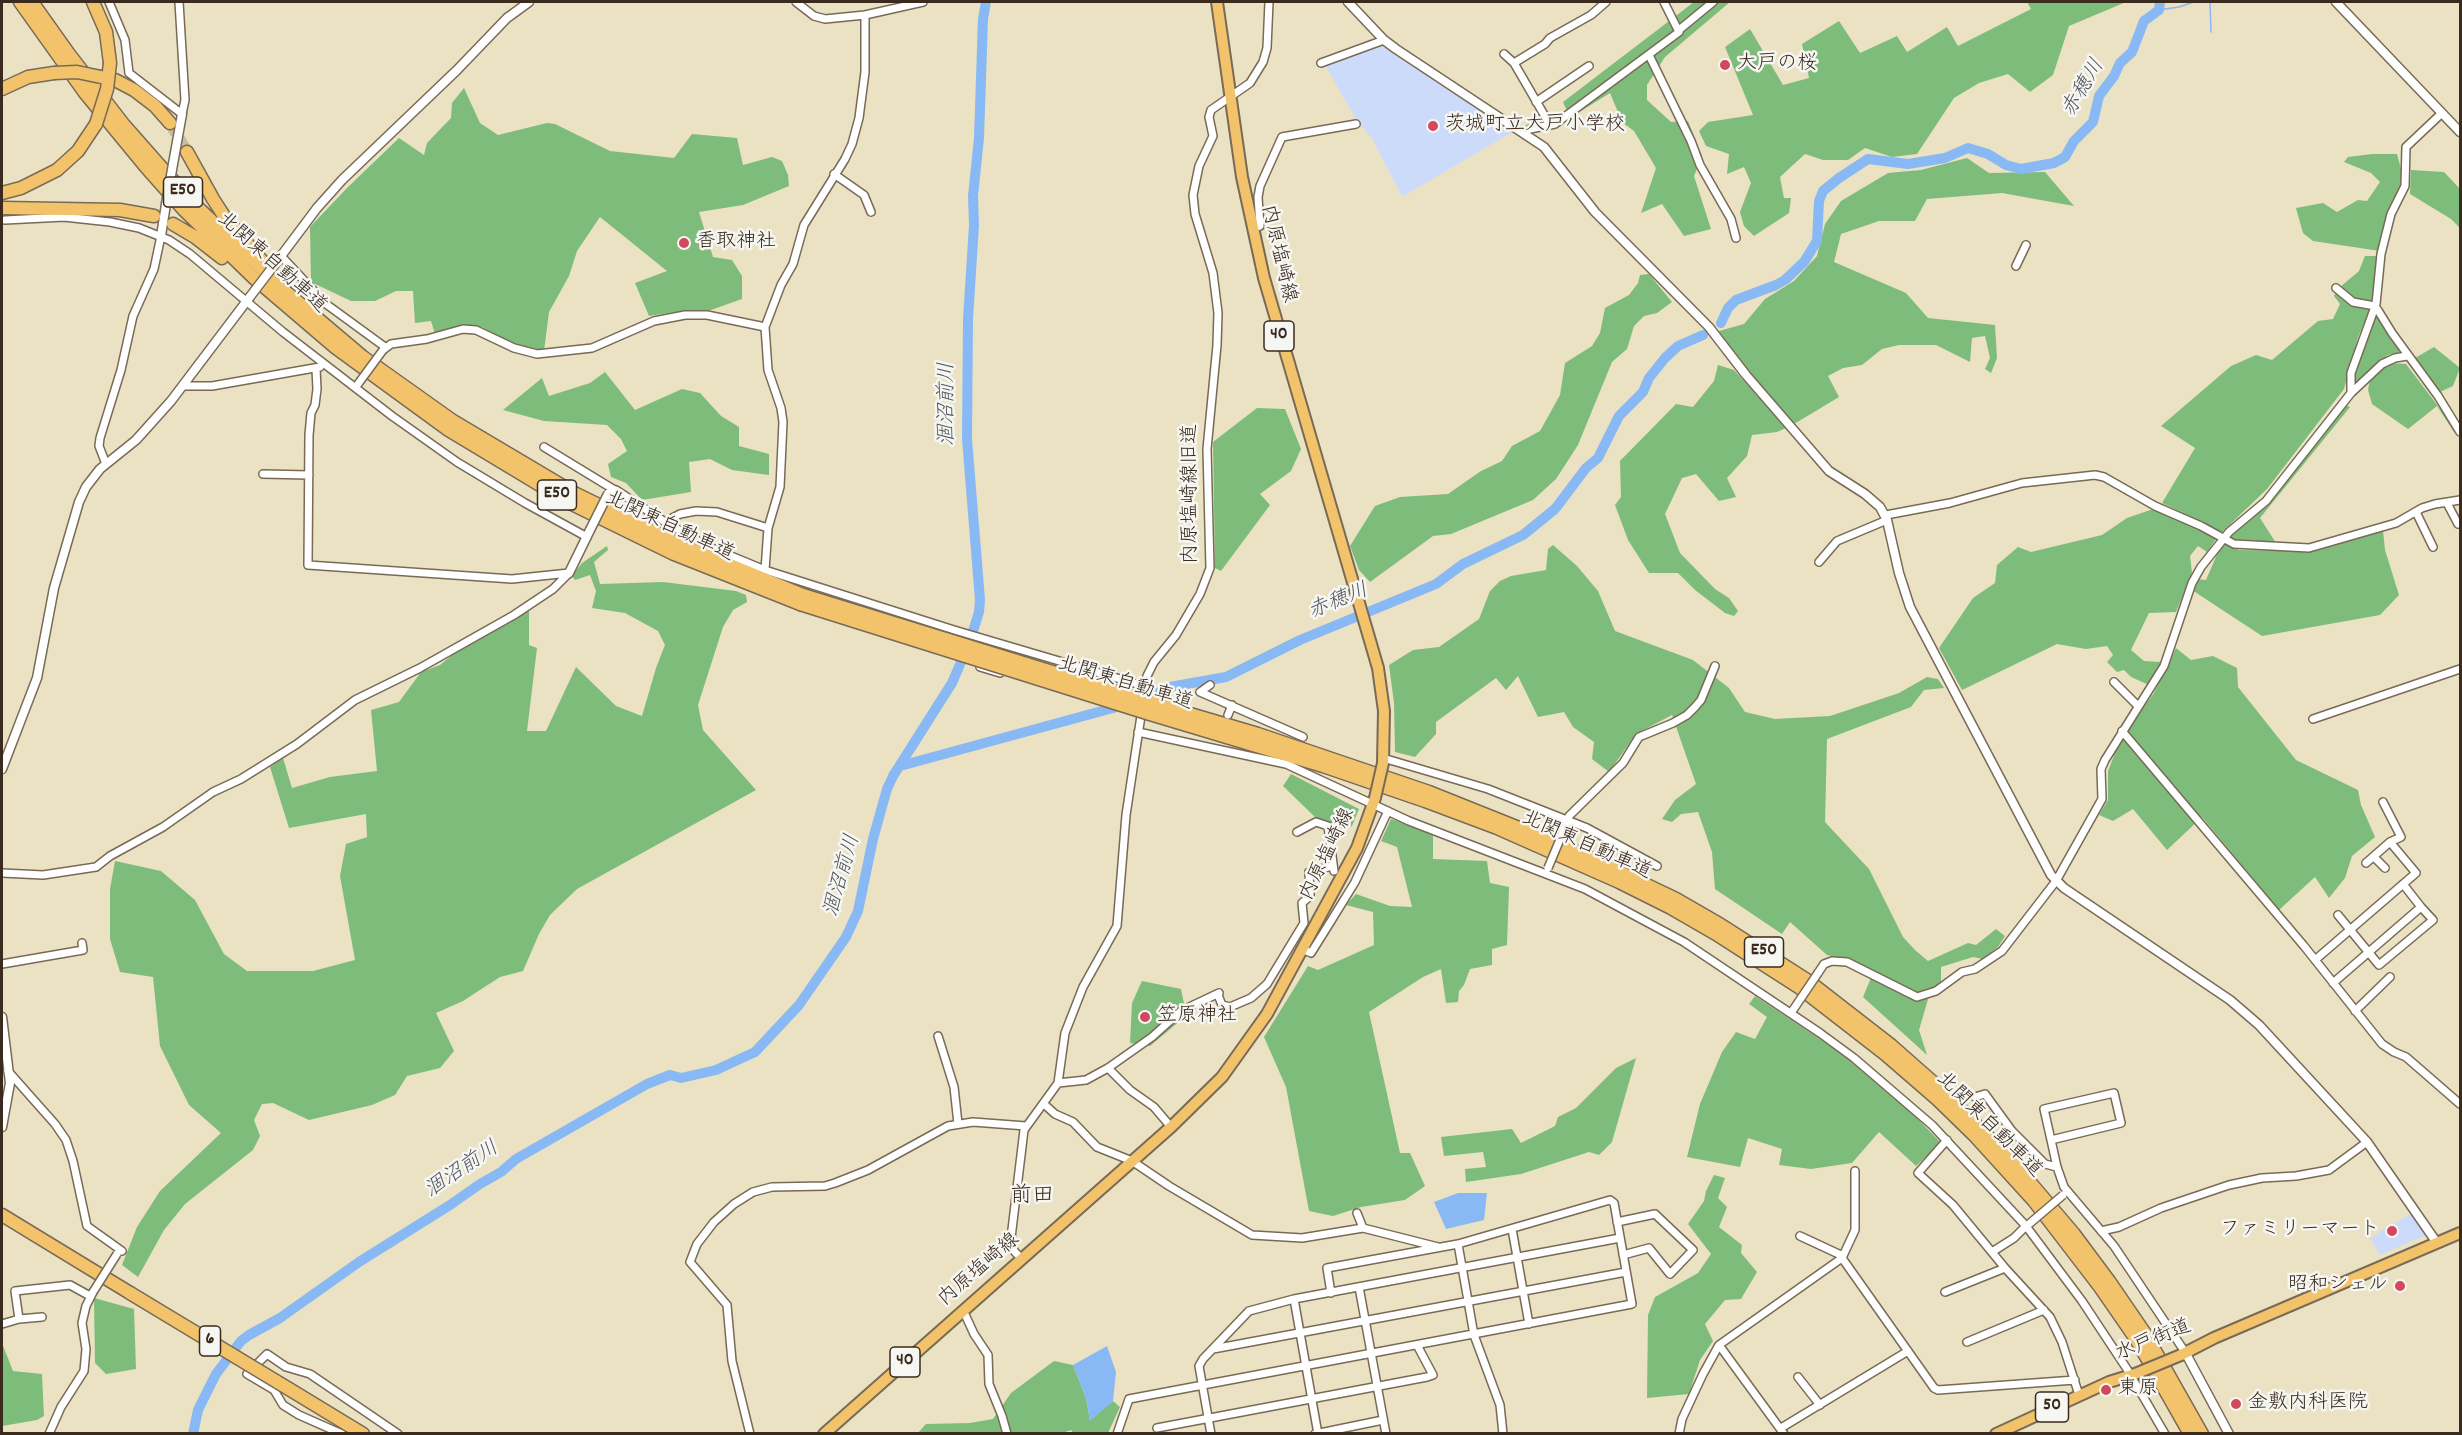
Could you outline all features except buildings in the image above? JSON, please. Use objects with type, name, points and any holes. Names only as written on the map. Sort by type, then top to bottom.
[{"type":"highway","name":"北関東自動車道","points":[[20,2],[92,101],[176,201],[254,278],[336,348],[447,429],[570,503],[674,554],[801,599],[1153,709],[1425,801],[1497,828],[1671,908],[1800,988],[1877,1047],[1937,1099],[1974,1135],[2034,1201],[2100,1287],[2136,1339],[2190,1434]]},
{"type":"highway","name":"北関東自動車道","points":[[32,2],[118,117],[192,201],[285,291],[363,357],[453,421],[576,494],[620,517],[801,599]]},
{"type":"highway","points":[[2,193],[36,182],[57,170],[78,151],[96,124],[107,89],[110,63],[106,32],[93,2]]},
{"type":"highway","points":[[2,89],[28,77],[54,73],[77,72],[101,76],[134,90],[155,106],[170,123]]},
{"type":"highway","points":[[187,152],[213,199],[248,245],[288,287],[363,357]]},
{"type":"highway","points":[[3,214],[110,210],[154,216]]},
{"type":"highway","points":[[173,224],[195,237],[274,302],[336,348]]},
{"type":"highway","name":"北関東自動車道","points":[[1153,709],[1258,734],[1384,776],[1569,848],[1676,899],[1807,980],[1883,1039],[1943,1091],[1981,1127],[2034,1186],[2102,1272],[2146,1335],[2202,1434]]},
{"type":"highway","name":"6","points":[[2,1207],[67,1249],[98,1274],[363,1434]]},
{"type":"highway","points":[[2,1215],[98,1274]]},
{"type":"main road","name":"内原塩崎線","points":[[824,1434],[1201,1100],[1237,1058],[1267,1014],[1357,848],[1374,802],[1383,760],[1384,711],[1378,668],[1282,345],[1252,228],[1217,2]]},
{"type":"main road","name":"水戸街道","points":[[1996,1434],[2131,1371],[2460,1233]]},
{"type":"street","points":[[109,2],[125,40],[129,73],[182,114]]},
{"type":"street","points":[[106,464],[99,447],[100,438],[121,370],[133,316],[154,269],[185,100],[179,2]]},
{"type":"street","points":[[2,769],[4,757],[36,678],[54,588],[79,502],[91,479],[136,440],[185,386],[317,208],[342,180],[457,70],[507,18],[529,2]]},
{"type":"street","points":[[796,2],[814,16],[825,19],[866,15],[923,2]]},
{"type":"street","name":"内原塩崎線旧道","points":[[1026,1126],[1058,1083],[1065,1033],[1083,987],[1117,926],[1124,838],[1142,699],[1149,669],[1176,635],[1200,594],[1208,574],[1211,560],[1207,449],[1218,313],[1213,273],[1197,222],[1193,195],[1199,166],[1213,136],[1209,117],[1211,110],[1250,83],[1263,62],[1267,48],[1269,2]]},
{"type":"street","points":[[1348,2],[1384,40],[1544,147],[1595,212],[1709,327],[1746,375],[1829,471],[1874,501],[1886,517],[1899,573],[1914,615],[2041,858],[2056,881],[2245,1012],[2367,1142],[2438,1243]]},
{"type":"street","points":[[1515,63],[1550,38],[1591,15],[1606,2]]},
{"type":"street","points":[[1664,2],[1678,30]]},
{"type":"street","points":[[1523,133],[1530,129],[1555,124],[1650,55],[1713,2]]},
{"type":"street","points":[[2336,2],[2460,132]]},
{"type":"street","points":[[765,570],[768,528],[780,487],[783,422],[781,408],[768,370],[765,327],[781,285],[793,264],[804,225],[845,159],[859,118],[865,72],[866,15]]},
{"type":"street","points":[[1321,63],[1384,40]]},
{"type":"street","points":[[1504,54],[1515,63],[1550,125]]},
{"type":"street","points":[[1650,55],[1700,165],[1731,219],[1736,238]]},
{"type":"street","points":[[1536,102],[1589,66]]},
{"type":"street","points":[[2351,393],[2350,373],[2375,306],[2381,254],[2388,224],[2405,186],[2406,147],[2442,113]]},
{"type":"street","points":[[1252,228],[1260,226],[1258,197],[1260,186],[1282,137],[1356,124]]},
{"type":"street","points":[[834,174],[864,195],[872,212]]},
{"type":"street","points":[[3,214],[85,219],[127,225],[161,236],[190,254],[326,365],[357,385],[457,462],[525,503],[588,533]]},
{"type":"street","points":[[2016,266],[2026,246]]},
{"type":"street","points":[[278,260],[326,304],[384,348]]},
{"type":"street","points":[[2336,288],[2353,302],[2362,306],[2375,306]]},
{"type":"street","points":[[2375,306],[2407,356],[2438,396],[2460,432]]},
{"type":"street","points":[[357,385],[384,348],[469,329],[481,332],[514,348],[547,354],[592,348],[654,321],[695,315],[765,327]]},
{"type":"street","points":[[1792,1012],[1824,964],[1832,961],[1847,962],[1917,997],[1927,995],[1962,972],[1975,969],[2002,951],[2056,881],[2102,800],[2101,769],[2122,731],[2164,666],[2192,583],[2222,539],[2266,501],[2351,393],[2382,363],[2395,357],[2407,356]]},
{"type":"street","points":[[185,386],[212,386],[316,369],[326,365]]},
{"type":"street","points":[[316,369],[315,405],[311,413],[309,435],[308,565],[512,579],[568,573]]},
{"type":"street","points":[[544,447],[610,491],[725,555],[765,570],[954,630],[1144,686]]},
{"type":"street","points":[[263,474],[309,474]]},
{"type":"street","points":[[1819,562],[1838,541],[1886,517],[1950,503],[2022,483],[2095,475],[2104,477],[2155,506],[2201,526],[2222,539],[2241,545],[2309,548],[2396,523],[2435,504],[2447,504],[2460,500]]},
{"type":"street","points":[[2,873],[43,875],[96,867],[110,856],[163,827],[213,792],[241,779],[287,751],[363,695],[420,668],[514,615],[553,589],[568,573],[610,491]]},
{"type":"street","points":[[2447,504],[2458,524],[2460,522]]},
{"type":"street","points":[[665,522],[680,514],[696,511],[717,512],[768,528]]},
{"type":"street","points":[[2415,512],[2433,547]]},
{"type":"street","points":[[1547,871],[1567,823],[1623,763],[1639,737],[1673,723],[1695,707],[1701,700],[1715,666]]},
{"type":"street","points":[[980,667],[1101,704]]},
{"type":"street","points":[[2313,719],[2460,669]]},
{"type":"street","points":[[1083,698],[1092,671]]},
{"type":"street","points":[[2114,682],[2138,706]]},
{"type":"street","points":[[1210,685],[1200,692],[1303,737]]},
{"type":"street","points":[[1228,715],[1232,705]]},
{"type":"street","points":[[2122,731],[2315,960],[2382,1044],[2406,1057],[2460,1104]]},
{"type":"street","points":[[1138,732],[1286,764],[1374,802],[1409,821],[1547,871],[1651,923],[1792,1012],[1903,1098],[1947,1140],[2028,1225],[2131,1371],[2165,1434]]},
{"type":"street","points":[[1217,750],[1219,740]]},
{"type":"street","points":[[1383,760],[1488,789],[1567,823],[1657,866]]},
{"type":"street","points":[[2366,863],[2390,842],[2401,837],[2383,802]]},
{"type":"street","points":[[1302,949],[1311,953],[1388,811]]},
{"type":"street","points":[[1058,1083],[1086,1080],[1108,1068],[1152,1037],[1188,1006],[1218,994],[1222,1005],[1230,1007],[1251,998],[1267,984],[1304,923],[1302,903],[1310,896],[1309,872],[1333,868],[1328,825],[1316,822],[1297,832]]},
{"type":"street","points":[[2315,960],[2416,873],[2390,842]]},
{"type":"street","points":[[2374,857],[2385,868]]},
{"type":"street","points":[[2338,915],[2379,965],[2433,920],[2403,884]]},
{"type":"street","points":[[2333,983],[2421,907]]},
{"type":"street","points":[[2,964],[83,950],[82,943]]},
{"type":"street","points":[[2355,1011],[2390,977]]},
{"type":"street","points":[[2,1017],[9,1093],[2,1127]]},
{"type":"street","points":[[938,1036],[954,1087],[958,1124]]},
{"type":"street","points":[[1108,1068],[1130,1090],[1154,1107],[1171,1127]]},
{"type":"street","points":[[8,1071],[55,1124],[66,1140],[73,1161],[87,1226],[119,1251],[92,1294],[82,1323],[86,1349],[84,1371],[66,1399],[49,1434]]},
{"type":"street","points":[[2051,1140],[2121,1123],[2114,1093],[2044,1109],[2057,1167],[2065,1193],[2102,1231],[2134,1274],[2229,1434]]},
{"type":"street","points":[[1975,1097],[1985,1094],[2013,1131],[2044,1164],[2057,1167]]},
{"type":"street","points":[[1044,1104],[1055,1114],[1074,1122],[1097,1147],[1132,1161],[1169,1186],[1252,1235],[1302,1239],[1363,1228],[1438,1247]]},
{"type":"street","points":[[750,1434],[732,1361],[727,1305],[690,1262],[697,1244],[725,1212],[753,1192],[772,1187],[825,1186],[835,1183],[887,1161],[934,1131],[958,1124],[973,1122],[1026,1126],[1011,1238],[1014,1251],[1022,1259]]},
{"type":"street","points":[[1947,1140],[1918,1173],[1953,1205],[2005,1269],[2055,1324],[2079,1395]]},
{"type":"street","points":[[2102,1231],[2119,1227],[2162,1208],[2237,1183],[2329,1170],[2367,1142]]},
{"type":"street","points":[[1679,1434],[1682,1419],[1719,1345],[1842,1257],[1855,1230],[1855,1170]]},
{"type":"street","points":[[1992,1252],[2065,1193]]},
{"type":"street","points":[[1117,1434],[1130,1399],[1632,1304],[1614,1203],[1610,1200],[1458,1244],[1327,1268],[1331,1293]]},
{"type":"street","points":[[1357,1213],[1363,1228]]},
{"type":"street","points":[[1617,1222],[1654,1214],[1693,1250],[1670,1274],[1649,1248],[1623,1255]]},
{"type":"street","points":[[1512,1229],[1529,1324]]},
{"type":"street","points":[[1800,1236],[1842,1257],[1938,1390],[2075,1380]]},
{"type":"street","points":[[1211,1434],[1199,1366],[1249,1311],[1294,1299],[1620,1238]]},
{"type":"street","points":[[1458,1244],[1474,1335],[1500,1405],[1503,1434]]},
{"type":"street","points":[[1945,1292],[2005,1269]]},
{"type":"street","points":[[1213,1349],[1626,1272]]},
{"type":"street","points":[[19,1319],[15,1291],[70,1285],[92,1294]]},
{"type":"street","points":[[1359,1287],[1386,1434]]},
{"type":"street","points":[[1294,1299],[1317,1433],[1383,1420]]},
{"type":"street","points":[[963,1310],[974,1334],[988,1355],[989,1384],[1007,1434]]},
{"type":"street","points":[[1967,1342],[2044,1310]]},
{"type":"street","points":[[2,1324],[19,1319],[42,1317]]},
{"type":"street","points":[[1157,1428],[1312,1401],[1433,1375],[1417,1345]]},
{"type":"street","points":[[1719,1345],[1782,1431],[1908,1351]]},
{"type":"street","points":[[342,1434],[299,1415],[284,1404],[274,1390],[246,1374],[267,1354],[286,1367],[310,1374],[398,1434]]},
{"type":"street","points":[[1798,1377],[1820,1405]]},
{"type":"shaded area","name":"茨城町立大戸小学校","points":[[1380,46],[1512,132],[1402,197],[1372,138],[1357,121],[1325,65]]},
{"type":"shaded area","points":[[2412,1213],[2426,1235],[2380,1255],[2370,1238]]},
{"type":"green space","points":[[1694,2],[1730,2],[1665,57],[1647,85],[1647,100],[1671,122],[1688,121],[1702,156],[1694,176],[1711,229],[1684,236],[1662,204],[1641,213],[1656,168],[1634,131],[1622,122],[1610,93],[1581,111],[1566,109],[1563,102]]},
{"type":"green space","points":[[2027,2],[2126,2],[2069,26],[2053,75],[2030,92],[2008,74],[1979,83],[1954,98],[1917,154],[1892,157],[1865,148],[1848,160],[1823,160],[1805,154],[1780,177],[1784,198],[1791,198],[1789,213],[1754,236],[1744,226],[1740,212],[1751,183],[1744,167],[1727,174],[1729,154],[1706,146],[1699,131],[1708,122],[1753,115],[1725,47],[1750,29],[1783,85],[1809,78],[1802,44],[1839,21],[1860,53],[1897,36],[1907,52],[1947,27],[1958,46],[2031,9]]},
{"type":"green space","points":[[464,88],[480,123],[498,135],[547,123],[555,124],[610,151],[674,158],[692,134],[737,138],[743,165],[772,157],[782,161],[788,175],[789,186],[743,205],[699,212],[713,257],[732,260],[742,276],[742,299],[711,310],[649,316],[635,283],[667,271],[600,217],[577,251],[569,276],[549,312],[544,351],[515,345],[482,327],[467,325],[435,334],[431,321],[415,323],[413,291],[396,291],[375,301],[351,301],[311,282],[310,227],[399,138],[424,155],[427,143],[451,118],[452,103]]},
{"type":"green space","points":[[2397,154],[2401,169],[2401,187],[2387,212],[2380,251],[2313,241],[2303,233],[2296,208],[2323,203],[2337,212],[2358,200],[2367,201],[2380,182],[2371,173],[2344,162],[2348,157]]},
{"type":"green space","points":[[1967,158],[1989,173],[2045,172],[2074,206],[2002,193],[1927,199],[1915,221],[1879,221],[1841,234],[1834,262],[1906,293],[1928,318],[1995,325],[1997,358],[1991,373],[1985,369],[1990,358],[1985,336],[1972,338],[1970,362],[1936,345],[1899,345],[1882,349],[1862,365],[1843,368],[1828,376],[1839,397],[1794,424],[1739,360],[1719,331],[1744,324],[1765,299],[1794,281],[1817,256],[1825,224],[1841,201],[1888,173],[1921,170]]},
{"type":"green space","points":[[2411,170],[2444,172],[2460,189],[2460,228],[2451,219],[2410,194]]},
{"type":"green space","points":[[2365,256],[2379,256],[2374,303],[2352,298],[2339,288],[2359,271]]},
{"type":"green space","points":[[1649,274],[1672,302],[1657,313],[1644,316],[1634,326],[1627,349],[1612,362],[1578,445],[1556,479],[1533,500],[1451,534],[1433,536],[1370,582],[1359,570],[1350,546],[1375,506],[1400,497],[1448,494],[1481,471],[1502,461],[1512,446],[1540,431],[1560,395],[1565,363],[1592,346],[1600,333],[1605,308],[1629,295],[1638,283],[1640,275]]},
{"type":"green space","points":[[2336,292],[2350,304],[2370,310],[2358,337],[2344,389],[2267,489],[2222,532],[2162,503],[2195,448],[2161,426],[2231,366],[2256,355],[2272,360],[2318,321],[2333,319],[2340,304],[2334,296]]},
{"type":"green space","points":[[2376,315],[2400,352],[2388,355],[2355,385],[2353,374]]},
{"type":"green space","points":[[2434,347],[2460,368],[2453,386],[2440,392],[2415,358]]},
{"type":"green space","points":[[2390,363],[2406,364],[2457,431],[2454,432],[2437,406],[2408,429],[2372,404],[2368,390],[2370,379]]},
{"type":"green space","points":[[1718,365],[1734,370],[1786,428],[1777,432],[1752,435],[1747,456],[1727,478],[1736,497],[1719,501],[1696,474],[1682,478],[1665,514],[1680,553],[1715,589],[1729,598],[1738,611],[1734,616],[1725,613],[1695,590],[1678,573],[1649,573],[1628,540],[1615,505],[1621,497],[1620,461],[1676,404],[1693,407],[1714,381]]},
{"type":"green space","points":[[605,372],[635,410],[682,389],[700,393],[721,416],[739,427],[739,446],[769,454],[769,475],[732,470],[710,459],[689,462],[691,492],[642,500],[626,483],[611,477],[608,464],[627,451],[621,439],[607,425],[544,421],[503,410],[542,378],[549,396],[590,383]]},
{"type":"green space","points":[[2345,405],[2350,407],[2260,518],[2276,543],[2232,540],[2229,537],[2268,502]]},
{"type":"green space","points":[[1257,408],[1285,409],[1301,449],[1291,471],[1260,494],[1270,505],[1221,571],[1215,568],[1213,442]]},
{"type":"green space","points":[[2153,509],[2201,529],[2216,539],[2207,552],[2198,546],[2190,556],[2192,573],[2176,612],[2149,613],[2131,650],[2144,661],[2162,662],[2149,685],[2131,677],[2124,670],[2117,672],[2107,662],[2113,655],[2107,646],[2086,649],[2057,644],[1962,690],[1939,648],[1973,598],[1995,583],[1997,565],[2018,547],[2031,552],[2102,535],[2127,518]]},
{"type":"green space","points":[[2383,531],[2385,550],[2399,595],[2380,615],[2262,636],[2192,590],[2196,579],[2206,580],[2222,543],[2239,550],[2312,551]]},
{"type":"green space","points":[[1553,545],[1577,566],[1598,591],[1615,631],[1693,660],[1729,688],[1745,712],[1775,719],[1830,716],[1899,693],[1927,677],[1938,679],[1944,688],[1924,690],[1911,707],[1827,739],[1825,822],[1869,869],[1903,937],[1928,961],[1968,943],[1976,945],[1996,929],[2005,936],[1998,947],[1983,959],[1973,957],[1941,967],[1941,983],[1931,989],[1919,1030],[1927,1055],[1863,997],[1873,973],[1848,960],[1827,955],[1790,922],[1782,934],[1715,889],[1712,852],[1698,812],[1681,814],[1672,822],[1662,819],[1675,800],[1696,784],[1672,715],[1636,734],[1609,772],[1592,759],[1594,742],[1573,727],[1564,712],[1538,717],[1518,676],[1506,690],[1496,678],[1436,722],[1436,734],[1415,757],[1395,752],[1394,703],[1389,665],[1413,650],[1439,647],[1479,619],[1490,591],[1500,581],[1511,576],[1546,570],[1548,549]]},
{"type":"green space","points":[[607,546],[608,550],[594,562],[600,584],[663,582],[736,591],[746,595],[747,602],[733,610],[723,627],[698,705],[703,730],[756,790],[577,889],[550,915],[523,971],[500,977],[463,1001],[436,1013],[454,1051],[440,1068],[407,1076],[395,1095],[372,1105],[309,1120],[273,1103],[262,1104],[254,1120],[260,1136],[253,1150],[185,1204],[164,1230],[138,1277],[122,1265],[137,1227],[160,1191],[221,1133],[189,1105],[160,1046],[153,977],[120,972],[110,939],[110,889],[115,861],[161,871],[195,900],[224,954],[247,971],[313,971],[355,960],[340,876],[346,844],[367,837],[366,814],[289,828],[270,767],[283,758],[292,788],[330,777],[377,771],[371,710],[399,702],[421,672],[440,665],[457,651],[529,609],[529,645],[537,648],[527,731],[546,731],[576,667],[616,706],[642,716],[665,645],[658,631],[625,613],[592,608],[596,591],[590,575],[575,580],[572,576],[582,563]]},
{"type":"green space","points":[[2176,648],[2191,660],[2213,656],[2237,668],[2238,687],[2296,760],[2358,790],[2361,805],[2375,837],[2352,856],[2345,878],[2329,898],[2315,877],[2279,910],[2202,817],[2167,850],[2133,809],[2113,821],[2099,815],[2108,800],[2108,771],[2120,740],[2154,693]]},
{"type":"green space","points":[[1291,774],[1359,809],[1352,826],[1343,830],[1317,819],[1283,786]]},
{"type":"green space","points":[[1391,819],[1433,834],[1433,859],[1487,861],[1490,883],[1509,887],[1507,945],[1492,949],[1492,965],[1470,969],[1459,991],[1458,1002],[1446,1003],[1441,969],[1423,977],[1369,1012],[1400,1153],[1410,1153],[1425,1186],[1405,1200],[1361,1207],[1333,1216],[1309,1211],[1286,1087],[1264,1037],[1308,966],[1318,970],[1374,945],[1373,912],[1346,905],[1356,894],[1390,906],[1412,907],[1397,847],[1381,841]]},
{"type":"green space","points":[[1142,981],[1181,989],[1187,1018],[1181,1020],[1150,1046],[1130,1043],[1132,1003]]},
{"type":"green space","points":[[1755,996],[1841,1053],[1916,1117],[1941,1143],[1916,1166],[1879,1132],[1852,1163],[1811,1169],[1779,1165],[1782,1149],[1748,1138],[1740,1167],[1687,1157],[1700,1104],[1722,1052],[1736,1032],[1755,1039],[1767,1017],[1749,1004]]},
{"type":"green space","points":[[1636,1058],[1612,1142],[1599,1155],[1589,1152],[1521,1174],[1466,1182],[1465,1169],[1486,1167],[1483,1152],[1444,1156],[1441,1137],[1512,1129],[1521,1143],[1555,1126],[1558,1117],[1576,1108],[1616,1068]]},
{"type":"green space","points":[[1714,1175],[1725,1178],[1718,1198],[1727,1207],[1719,1227],[1742,1245],[1741,1253],[1757,1272],[1741,1299],[1725,1300],[1705,1324],[1713,1341],[1700,1360],[1689,1394],[1647,1398],[1648,1315],[1655,1297],[1698,1273],[1711,1254],[1688,1224],[1704,1201]]},
{"type":"green space","points":[[94,1298],[134,1309],[136,1369],[106,1374],[95,1363]]},
{"type":"green space","points":[[2,1343],[13,1371],[42,1374],[44,1416],[37,1420],[2,1426]]},
{"type":"green space","points":[[1054,1361],[1073,1365],[1086,1398],[1090,1420],[1113,1401],[1120,1407],[1108,1433],[1073,1433],[1071,1430],[1059,1434],[917,1434],[926,1424],[970,1423],[993,1419],[1011,1393]]},
{"type":"water","points":[[1458,1193],[1487,1193],[1484,1220],[1446,1229],[1434,1202]]},
{"type":"water","points":[[1107,1346],[1116,1372],[1113,1401],[1090,1421],[1086,1398],[1073,1365]]},
{"type":"waterway","name":"涸沼前川","points":[[193,1434],[198,1410],[216,1374],[241,1341],[280,1318],[359,1262],[501,1172],[516,1159],[647,1084],[670,1075],[681,1078],[716,1070],[755,1052],[799,1005],[846,937],[858,911],[873,839],[887,789],[952,683],[970,641],[979,612],[980,600],[967,439],[968,319],[974,225],[973,196],[979,138],[983,19],[986,2]]},
{"type":"waterway","name":"赤穂川","points":[[1721,323],[1728,308],[1736,300],[1785,280],[1804,262],[1817,241],[1819,201],[1823,191],[1868,159],[1908,164],[1945,158],[1968,148],[1988,154],[2006,165],[2021,169],[2054,163],[2065,157],[2074,141],[2093,122],[2099,96],[2114,76],[2120,63],[2132,52],[2144,21],[2159,10],[2160,2]]},
{"type":"waterway","points":[[2159,10],[2194,2]]},
{"type":"waterway","points":[[2210,2],[2211,32]]},
{"type":"waterway","name":"赤穂川","points":[[900,766],[1113,708],[1170,687],[1226,677],[1300,640],[1436,584],[1463,564],[1523,535],[1555,509],[1586,468],[1598,458],[1619,416],[1643,392],[1649,378],[1665,358],[1678,346],[1703,335]]},
{"type":"tunnel","points":[[170,123],[187,152]]},
{"type":"place","name":"大戸の桜","points":[[1725,65]]},
{"type":"place","name":"茨城町立大戸小学校","points":[[1433,126]]},
{"type":"place","name":"香取神社","points":[[684,243]]},
{"type":"place","name":"笠原神社","points":[[1145,1017]]},
{"type":"place","name":"ファミリーマート","points":[[2392,1231]]},
{"type":"place","name":"昭和シェル","points":[[2400,1286]]},
{"type":"place","name":"東原","points":[[2106,1390]]},
{"type":"place","name":"金敷内科医院","points":[[2236,1404]]},
{"type":"district","name":"前田","points":[[1032,1198]]}]
